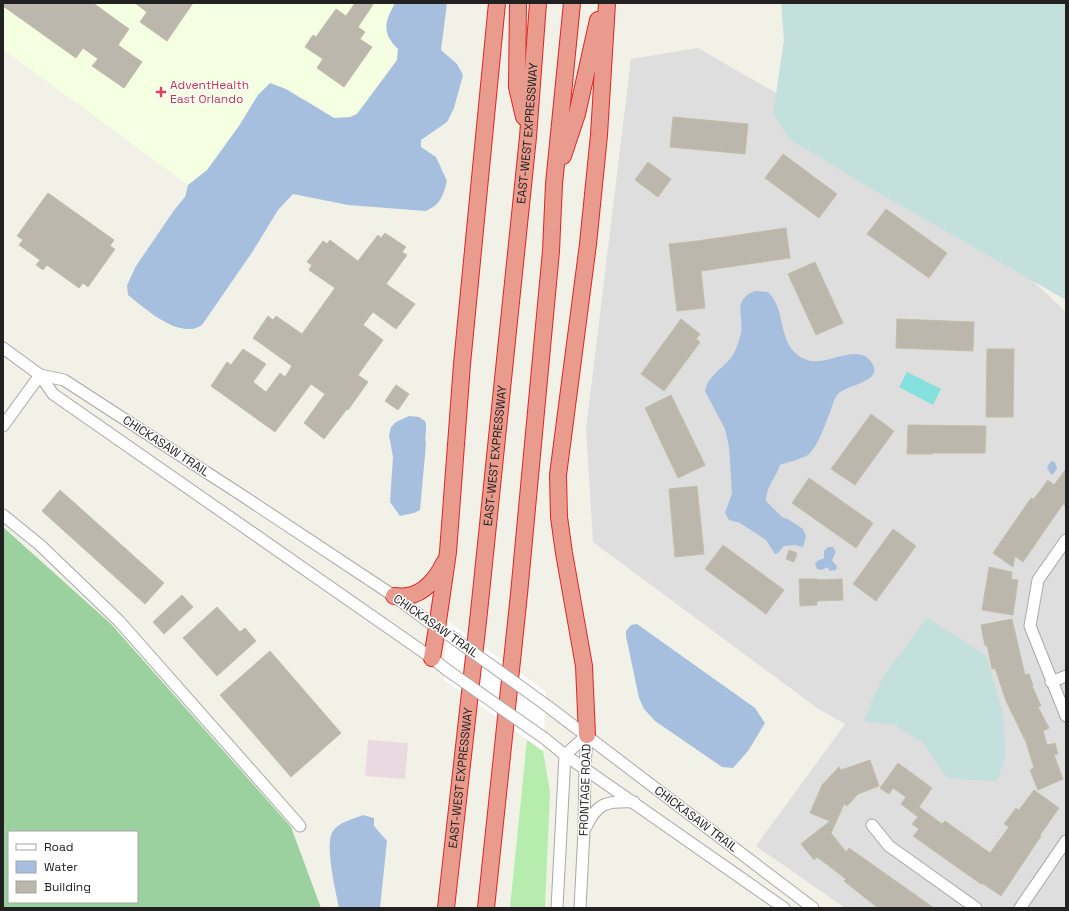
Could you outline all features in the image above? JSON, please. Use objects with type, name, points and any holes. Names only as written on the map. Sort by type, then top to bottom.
[{"type":"highway","points":[[432,658],[443,632],[447,558],[462,364],[498,3]]},
{"type":"highway","points":[[518,3],[517,87],[528,136]]},
{"type":"highway","name":"EAST-WEST EXPRESSWAY","points":[[446,908],[528,136],[538,3]]},
{"type":"highway","points":[[486,908],[519,594],[551,251],[554,184],[572,3]]},
{"type":"highway","points":[[554,184],[577,114],[601,3]]},
{"type":"highway","points":[[587,735],[584,666],[559,517],[558,475],[588,244],[601,102],[607,3]]},
{"type":"highway","points":[[394,596],[407,596],[418,592],[427,586],[439,573],[447,558]]},
{"type":"street","name":"CHICKASAW TRAIL","points":[[3,348],[40,375],[53,394],[432,658],[544,738],[565,755],[585,767],[784,908]]},
{"type":"street","name":"CHICKASAW TRAIL","points":[[40,375],[64,380],[394,596],[587,735],[813,908]]},
{"type":"street","points":[[3,426],[40,375]]},
{"type":"street","points":[[3,515],[40,545],[119,621],[300,826]]},
{"type":"street","points":[[1066,540],[1038,580],[1030,626],[1066,716]]},
{"type":"street","points":[[1052,682],[1066,676]]},
{"type":"street","name":"FRONTAGE ROAD","points":[[557,908],[565,755],[587,735]]},
{"type":"street","name":"FRONTAGE ROAD","points":[[580,908],[587,735]]},
{"type":"street","points":[[584,831],[590,816],[597,809],[615,801],[634,802]]},
{"type":"street","points":[[872,825],[889,846],[976,908]]},
{"type":"street","points":[[1020,908],[1066,841]]},
{"type":"shaded area","name":"AdventHealth East Orlando","points":[[3,3],[395,3],[387,19],[392,44],[398,49],[397,60],[357,114],[350,117],[334,118],[307,100],[258,95],[239,126],[207,170],[188,185],[3,49]]},
{"type":"shaded area","points":[[781,3],[1066,3],[1066,300],[870,188],[790,140],[773,114],[784,40]]},
{"type":"shaded area","points":[[698,48],[886,156],[984,235],[1066,312],[1066,908],[845,908],[756,846],[845,724],[817,708],[593,542],[586,429],[631,59]]},
{"type":"shaded area","points":[[907,372],[941,389],[933,405],[899,387]]},
{"type":"shaded area","points":[[927,618],[986,655],[1003,713],[1006,756],[997,782],[947,778],[923,743],[894,725],[863,721],[883,677]]},
{"type":"shaded area","points":[[368,740],[408,743],[405,779],[365,776]]},
{"type":"green space","points":[[3,527],[111,624],[291,827],[321,908],[3,908]]},
{"type":"green space","points":[[527,740],[543,751],[550,792],[545,908],[510,908]]},
{"type":"water","points":[[395,3],[447,3],[441,50],[457,64],[463,75],[454,108],[447,122],[421,140],[421,147],[436,157],[447,181],[441,199],[426,211],[348,205],[293,194],[278,210],[253,251],[202,325],[195,328],[183,329],[174,326],[149,312],[128,295],[127,285],[136,266],[175,209],[185,197],[188,185],[207,170],[239,126],[258,95],[270,83],[286,89],[334,118],[350,117],[357,114],[397,60],[398,49],[389,37],[386,27]]},
{"type":"water","points":[[755,291],[768,292],[774,300],[786,339],[790,347],[797,354],[807,360],[815,361],[851,354],[859,354],[866,357],[872,363],[874,370],[873,375],[869,379],[842,391],[837,395],[815,447],[811,452],[806,456],[780,465],[769,486],[766,501],[782,517],[788,519],[803,529],[806,536],[803,547],[795,545],[784,546],[778,553],[775,554],[766,540],[740,523],[729,520],[725,513],[732,493],[729,447],[725,429],[705,391],[709,380],[734,353],[741,331],[741,305],[747,295]]},
{"type":"water","points":[[409,416],[419,417],[425,421],[426,444],[420,510],[400,516],[390,502],[393,457],[389,435],[391,427],[396,422]]},
{"type":"water","points":[[1051,461],[1055,462],[1057,469],[1052,475],[1047,467]]},
{"type":"water","points":[[828,547],[833,547],[836,552],[832,560],[837,566],[836,570],[830,571],[827,567],[822,570],[817,569],[815,564],[817,561],[824,558],[824,551]]},
{"type":"water","points":[[637,624],[755,708],[765,723],[748,751],[733,768],[722,767],[655,721],[644,709],[639,698],[626,636],[626,631],[631,625]]},
{"type":"water","points":[[363,815],[374,818],[374,826],[387,841],[380,908],[339,908],[330,856],[331,837],[333,831],[339,825]]},
{"type":"pier","points":[[448,621],[546,692],[543,751],[443,679]]},
{"type":"building","points":[[3,3],[93,3],[129,29],[118,45],[142,62],[124,88],[92,66],[98,59],[83,48],[76,58],[3,6]]},
{"type":"building","points":[[135,3],[193,3],[167,41],[140,22],[147,12]]},
{"type":"building","points":[[355,3],[374,3],[358,27],[365,32],[360,39],[372,47],[344,87],[317,68],[323,59],[305,47],[313,35],[316,37],[336,9],[346,16]]},
{"type":"building","points":[[673,117],[748,124],[745,154],[670,147]]},
{"type":"building","points":[[783,154],[837,194],[819,218],[765,178]]},
{"type":"building","points":[[648,162],[671,179],[658,197],[635,180]]},
{"type":"building","points":[[48,193],[114,240],[110,246],[115,249],[88,287],[83,283],[79,288],[47,265],[43,270],[36,265],[40,260],[19,245],[23,240],[17,236]]},
{"type":"building","points":[[886,209],[947,253],[929,278],[867,234]]},
{"type":"building","points":[[786,228],[790,258],[701,271],[705,308],[677,311],[669,244]]},
{"type":"building","points":[[385,233],[406,247],[402,252],[407,255],[386,284],[415,304],[396,329],[373,312],[363,325],[383,340],[358,375],[368,382],[348,410],[347,409],[324,439],[304,423],[325,394],[311,384],[275,432],[211,386],[227,362],[231,365],[243,349],[266,364],[253,382],[266,392],[280,373],[285,377],[292,366],[253,338],[268,316],[273,320],[276,316],[302,334],[335,288],[309,270],[312,265],[307,262],[323,241],[327,244],[330,240],[358,261],[378,235],[381,238]]},
{"type":"building","points":[[815,262],[843,323],[816,335],[788,274]]},
{"type":"building","points":[[681,319],[700,334],[696,339],[700,342],[664,391],[641,374]]},
{"type":"building","points":[[897,319],[974,322],[973,351],[896,348]]},
{"type":"building","points":[[987,349],[1014,349],[1013,417],[986,417]]},
{"type":"building","points":[[396,385],[409,394],[398,410],[385,401]]},
{"type":"building","points":[[671,395],[705,465],[678,478],[645,408]]},
{"type":"building","points":[[871,414],[894,431],[855,485],[831,469]]},
{"type":"building","points":[[908,425],[986,426],[985,453],[907,454]]},
{"type":"building","points":[[1066,469],[1066,506],[1063,504],[1023,562],[1015,556],[1013,567],[993,553],[1031,498],[1034,499],[1048,480],[1054,485]]},
{"type":"building","points":[[809,478],[873,523],[856,548],[792,503]]},
{"type":"building","points":[[697,486],[704,554],[675,557],[669,489]]},
{"type":"building","points":[[60,490],[164,583],[145,604],[42,511]]},
{"type":"building","points":[[893,529],[916,546],[876,601],[853,584]]},
{"type":"building","points":[[723,545],[784,590],[766,614],[705,569]]},
{"type":"building","points":[[789,550],[797,553],[794,562],[786,559]]},
{"type":"building","points":[[989,567],[1012,572],[1011,579],[1018,580],[1013,615],[982,610]]},
{"type":"building","points":[[799,579],[842,579],[843,600],[817,601],[817,605],[800,606]]},
{"type":"building","points":[[182,595],[193,607],[164,634],[153,622]]},
{"type":"building","points":[[217,607],[240,632],[245,628],[256,641],[217,676],[183,638]]},
{"type":"building","points":[[1012,619],[1025,675],[1029,674],[1033,685],[1032,686],[1041,706],[1038,707],[1049,728],[1043,731],[1047,745],[1055,743],[1058,754],[1054,755],[1063,779],[1038,790],[1030,770],[1034,768],[1026,742],[1006,701],[995,668],[992,669],[987,645],[985,646],[981,625]]},
{"type":"building","points":[[270,651],[341,733],[291,777],[220,695]]},
{"type":"building","points":[[870,760],[879,786],[858,794],[847,806],[844,804],[831,833],[846,852],[849,848],[934,908],[878,908],[844,881],[846,879],[817,857],[814,860],[801,844],[830,821],[810,813],[822,785],[839,767],[841,770]]},
{"type":"building","points":[[898,763],[932,788],[919,807],[942,824],[945,821],[990,853],[1009,827],[1004,824],[1016,808],[1019,810],[1034,790],[1059,808],[1001,896],[982,883],[981,884],[913,836],[919,829],[912,824],[918,817],[901,804],[906,797],[893,788],[889,794],[880,788]]},
{"type":"place","name":"AdventHealth East Orlando","points":[[161,92]]}]
